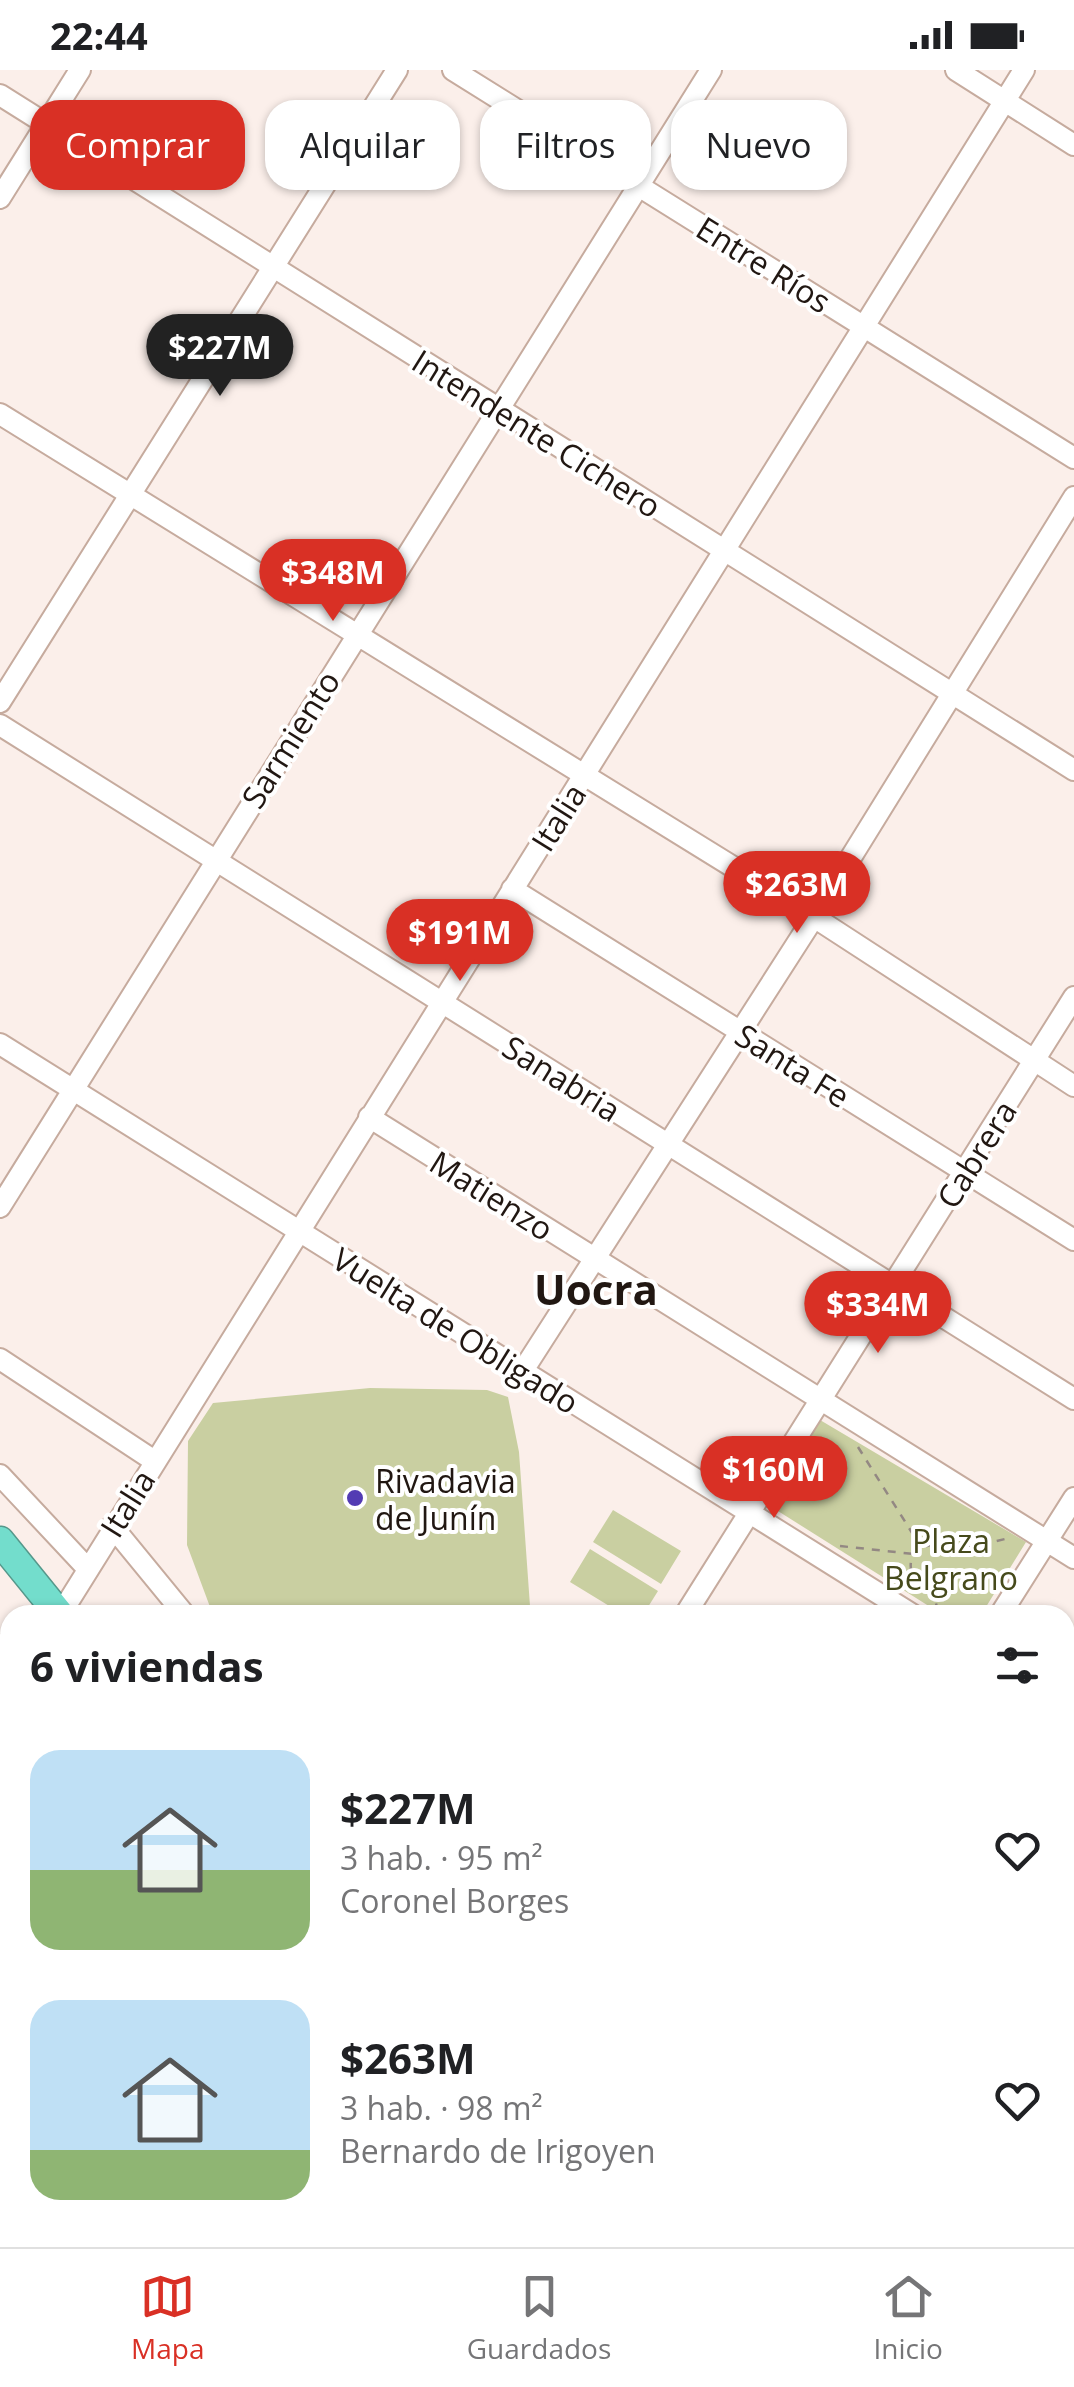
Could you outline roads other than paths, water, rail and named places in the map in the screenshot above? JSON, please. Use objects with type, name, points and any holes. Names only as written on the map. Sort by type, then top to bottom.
[{"type":"highway","points":[[0,1541],[52,1605]]},
{"type":"street","points":[[61,100],[80,70]]},
{"type":"street","points":[[0,702],[397,70]]},
{"type":"street","name":"Entre Ríos","points":[[453,70],[501,100]]},
{"type":"street","name":"Sarmiento","points":[[651,165],[711,70]]},
{"type":"street","points":[[956,70],[1074,145]]},
{"type":"street","name":"Italia","points":[[66,1605],[1024,70]]},
{"type":"street","name":"Intendente Cichero","points":[[0,95],[30,114]]},
{"type":"street","points":[[0,198],[30,150]]},
{"type":"street","name":"Intendente Cichero","points":[[151,190],[1074,770]]},
{"type":"street","name":"Sarmiento","points":[[0,1207],[635,190]]},
{"type":"street","name":"Entre Ríos","points":[[644,190],[1074,458]]},
{"type":"street","points":[[0,414],[814,917],[1074,1086]]},
{"type":"street","points":[[522,1372],[814,917],[1074,497]]},
{"type":"street","name":"Sanabria","points":[[0,725],[1074,1399]]},
{"type":"street","name":"Santa Fe","points":[[512,889],[1074,1240]]},
{"type":"street","name":"Cabrera","points":[[692,1605],[1074,997]]},
{"type":"street","name":"Vuelta de Obligado","points":[[0,1044],[897,1605]]},
{"type":"street","name":"Matienzo","points":[[369,1117],[1074,1558]]},
{"type":"street","points":[[0,1360],[153,1460]]},
{"type":"street","points":[[0,1475],[87,1568]]},
{"type":"street","points":[[1005,1605],[1040,1537],[1074,1498]]},
{"type":"street","points":[[112,1526],[177,1605]]},
{"type":"place","name":"Rivadavia de Junín","points":[[355,1498]]},
{"type":"district","name":"Uocra","points":[[596,1288]]},
{"type":"park label","name":"Plaza Belgrano","points":[[951,1558]]}]
